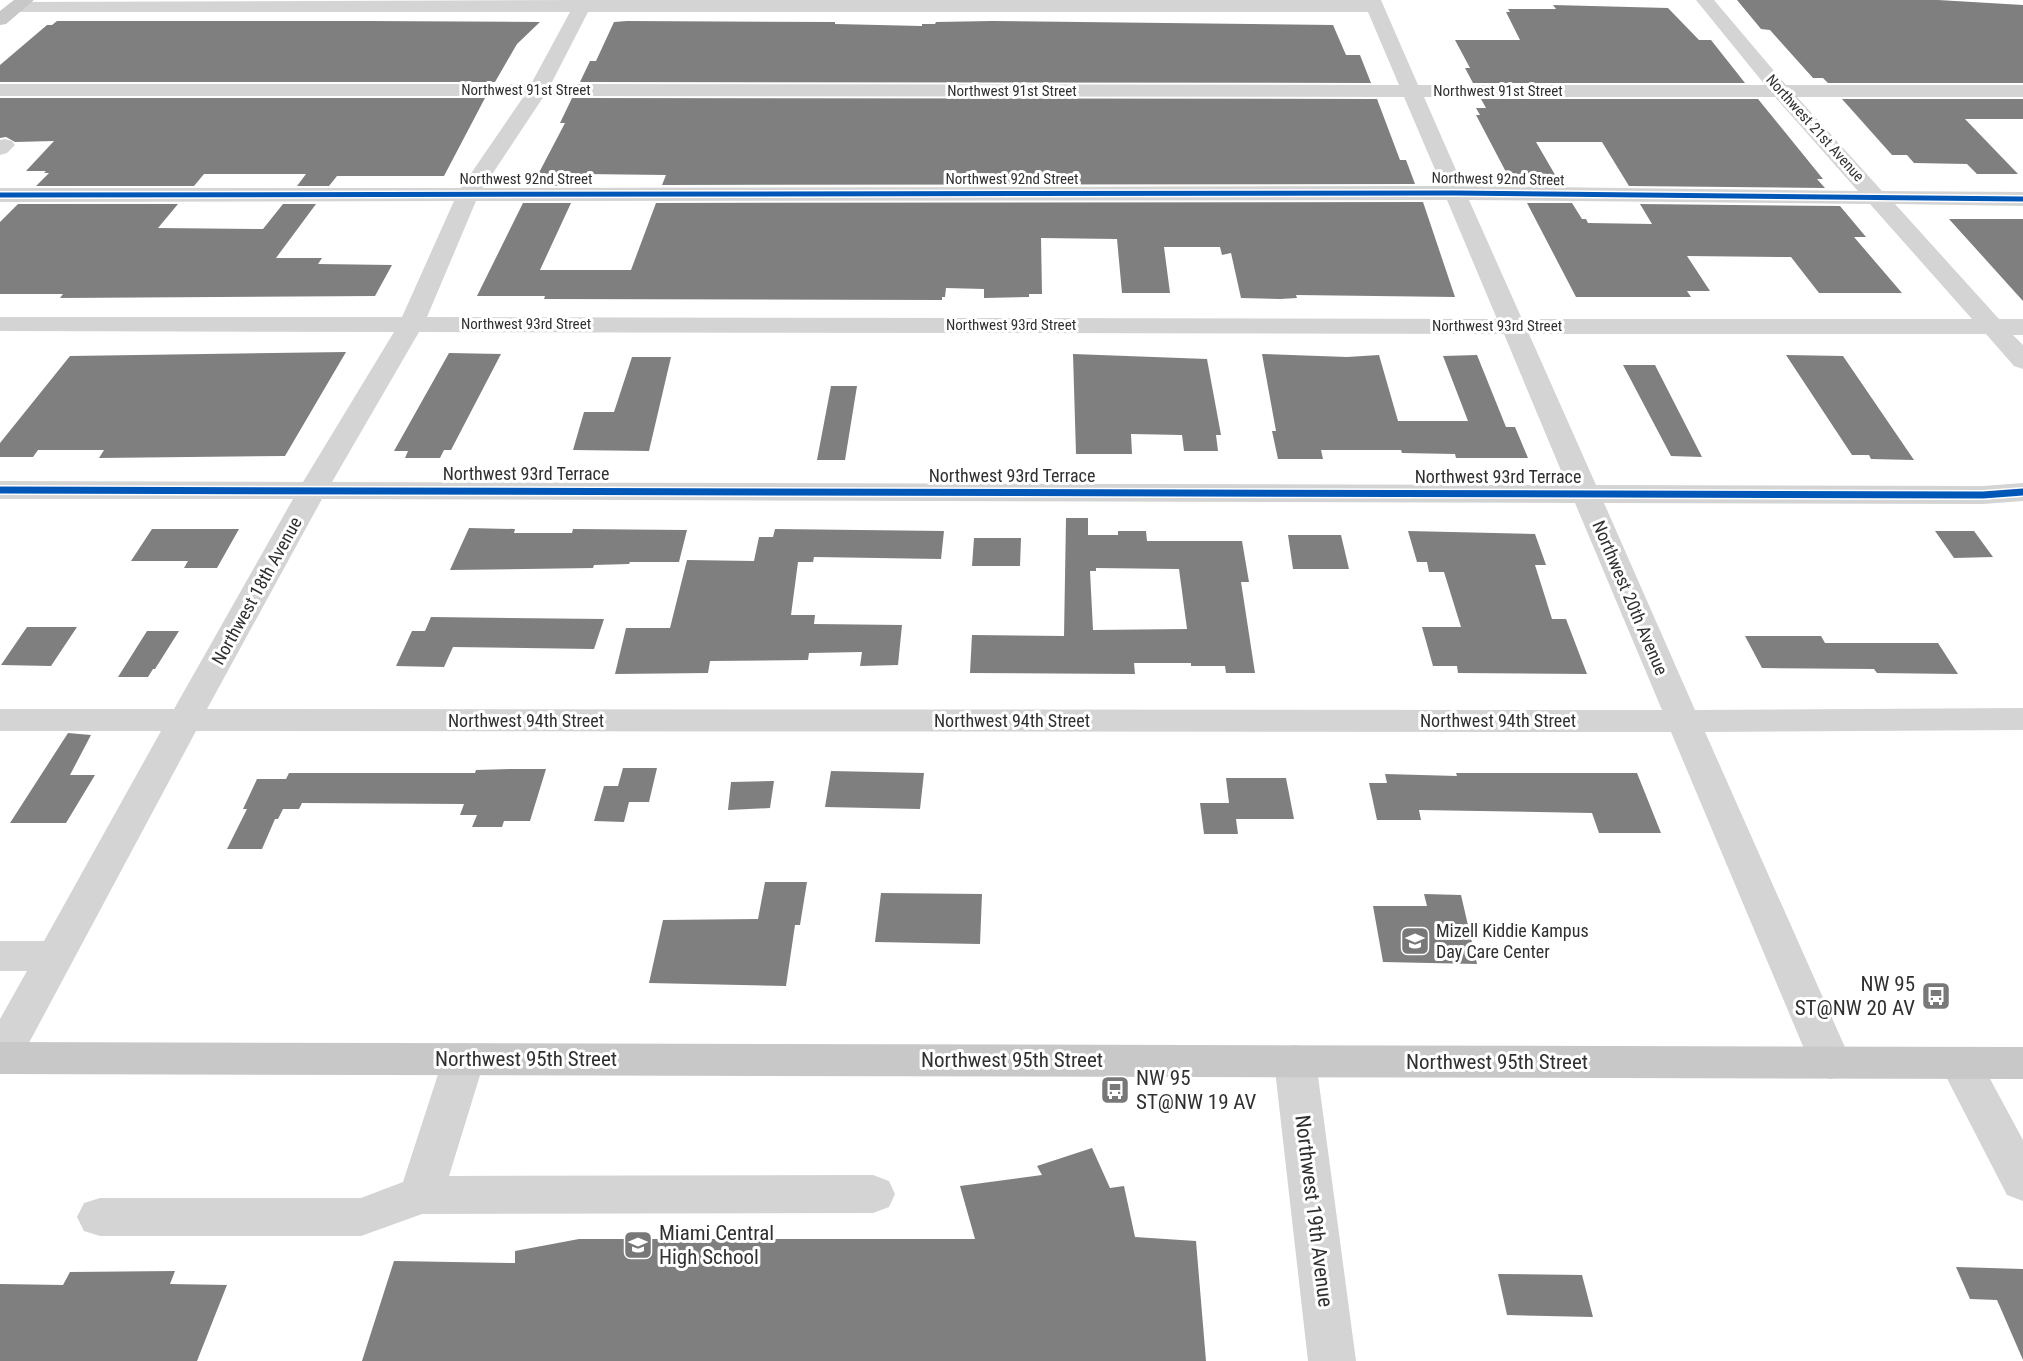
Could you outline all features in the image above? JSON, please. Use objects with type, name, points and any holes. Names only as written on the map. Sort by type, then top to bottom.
[{"type":"main road","points":[[0,20],[21,4]]},
{"type":"main road","name":"Northwest 95th Street","points":[[0,1057],[2023,1063]]},
{"type":"street","name":"Northwest 21st Avenue","points":[[1705,0],[1780,90],[2023,361]]},
{"type":"street","name":"Northwest 18th Avenue","points":[[0,1057],[184,721],[314,490],[412,323],[468,194],[538,90],[584,3]]},
{"type":"street","points":[[21,4],[1374,3]]},
{"type":"street","name":"Northwest 20th Avenue","points":[[1374,3],[1831,1063]]},
{"type":"street","name":"Northwest 91st Street","points":[[0,90],[2023,91]]},
{"type":"street","name":"Northwest 92nd Street","points":[[0,195],[1455,193],[2023,199]]},
{"type":"street","name":"Northwest 93rd Street","points":[[0,324],[2023,327]]},
{"type":"street","name":"Northwest 93rd Terrace","points":[[0,490],[1983,495],[2023,492]]},
{"type":"street","name":"Northwest 94th Street","points":[[0,720],[1683,721],[2023,719]]},
{"type":"street","points":[[0,956],[55,956]]},
{"type":"street","points":[[421,1195],[464,1059]]},
{"type":"street","name":"Northwest 19th Avenue","points":[[1295,1061],[1332,1361]]},
{"type":"street","points":[[1960,1063],[2023,1182]]},
{"type":"street","points":[[100,1216],[361,1217],[421,1195],[873,1194]]},
{"type":"building","points":[[1737,0],[1938,0],[2023,5],[2023,83],[1828,83],[1823,78],[1813,78],[1770,30],[1761,29]]},
{"type":"building","points":[[1553,5],[1668,8],[1699,40],[1711,40],[1745,83],[1473,83],[1465,68],[1470,68],[1455,40],[1520,40],[1506,12],[1510,12],[1508,9],[1556,9]]},
{"type":"building","points":[[57,21],[540,22],[517,44],[495,82],[0,82],[0,65],[47,25],[52,25]]},
{"type":"building","points":[[992,21],[1333,25],[1346,55],[1360,55],[1371,83],[580,82],[590,61],[596,61],[614,22],[835,22],[835,24],[922,26],[922,24],[935,24],[936,22]]},
{"type":"building","points":[[0,98],[485,98],[444,176],[337,176],[329,186],[297,186],[306,174],[204,174],[194,186],[36,186],[49,173],[26,171],[54,141],[15,142],[6,137],[0,138]]},
{"type":"building","points":[[572,98],[1377,99],[1400,160],[1406,160],[1415,184],[662,185],[666,175],[584,174],[579,186],[532,186],[565,123],[560,123]]},
{"type":"building","points":[[1481,99],[1758,99],[1823,179],[1817,179],[1825,188],[1629,186],[1602,142],[1536,142],[1561,185],[1518,184],[1511,172],[1506,172],[1476,115],[1480,115],[1476,108],[1486,108]]},
{"type":"building","points":[[1842,99],[2023,99],[2023,119],[1965,119],[2018,174],[1977,174],[1967,164],[1914,163],[1907,155],[1892,155]]},
{"type":"building","points":[[1423,202],[1455,297],[1296,295],[1297,298],[1241,298],[1231,253],[1222,255],[1220,247],[1164,247],[1170,293],[1122,293],[1117,239],[1041,238],[1042,294],[1029,294],[1029,297],[984,298],[984,289],[946,288],[945,297],[942,297],[942,300],[544,299],[545,296],[477,296],[523,203],[571,203],[540,270],[631,270],[656,203]]},
{"type":"building","points":[[1527,203],[1572,203],[1582,219],[1586,219],[1588,223],[1652,224],[1640,204],[1840,206],[1866,237],[1854,237],[1902,293],[1819,293],[1791,257],[1687,256],[1710,291],[1687,291],[1691,297],[1576,297]]},
{"type":"building","points":[[18,204],[178,204],[158,228],[263,229],[283,204],[316,204],[276,258],[322,258],[318,264],[392,265],[375,296],[60,298],[63,294],[0,294],[0,222]]},
{"type":"building","points":[[1949,219],[2023,219],[2023,301]]},
{"type":"building","points":[[346,352],[285,456],[99,458],[104,450],[38,450],[33,457],[0,457],[0,443],[70,356]]},
{"type":"building","points":[[449,353],[501,354],[451,450],[444,450],[440,458],[405,458],[408,451],[394,451]]},
{"type":"building","points":[[1073,354],[1207,359],[1221,435],[1216,435],[1218,451],[1184,451],[1182,435],[1131,434],[1132,454],[1076,454]]},
{"type":"building","points":[[1262,354],[1347,357],[1379,355],[1398,421],[1468,421],[1443,356],[1477,355],[1506,427],[1515,427],[1528,458],[1456,458],[1455,454],[1402,453],[1401,450],[1321,450],[1323,459],[1278,459],[1272,431],[1276,431]]},
{"type":"building","points":[[1786,355],[1843,356],[1914,460],[1871,459],[1869,455],[1852,455]]},
{"type":"building","points":[[632,357],[671,357],[649,451],[573,450],[584,412],[614,412]]},
{"type":"building","points":[[1623,365],[1655,365],[1702,457],[1671,456]]},
{"type":"building","points":[[831,386],[857,386],[845,460],[817,460]]},
{"type":"building","points":[[1066,518],[1088,518],[1088,535],[1118,535],[1118,531],[1146,531],[1147,541],[1242,541],[1249,582],[1241,582],[1255,673],[1226,673],[1225,666],[1191,666],[1191,663],[1134,663],[1135,674],[970,673],[972,635],[1064,636]],"holes":[[[1096,568],[1179,569],[1187,629],[1093,630],[1090,571],[1096,571]]]},
{"type":"building","points":[[469,528],[515,529],[514,533],[572,533],[573,529],[687,530],[679,562],[630,562],[629,564],[594,565],[593,568],[450,570]]},
{"type":"building","points":[[152,529],[239,529],[217,568],[184,568],[188,561],[131,561]]},
{"type":"building","points":[[775,529],[944,531],[941,559],[814,557],[813,562],[798,562],[791,615],[815,615],[814,624],[902,625],[898,665],[860,666],[862,652],[809,653],[808,660],[710,661],[708,673],[615,674],[626,628],[670,628],[687,560],[754,561],[759,537],[773,537]]},
{"type":"building","points":[[1408,531],[1535,534],[1546,565],[1535,565],[1552,619],[1566,619],[1587,674],[1458,673],[1457,666],[1433,666],[1422,627],[1461,627],[1444,572],[1429,572],[1427,562],[1417,562]]},
{"type":"building","points":[[1935,531],[1974,531],[1993,557],[1954,558]]},
{"type":"building","points":[[1288,535],[1341,535],[1349,569],[1293,569]]},
{"type":"building","points":[[974,538],[1021,538],[1020,566],[972,566]]},
{"type":"building","points":[[431,617],[604,619],[594,649],[453,647],[444,667],[396,666],[412,631],[425,631]]},
{"type":"building","points":[[27,627],[77,627],[51,666],[1,665]]},
{"type":"building","points":[[147,631],[179,631],[148,677],[118,677]]},
{"type":"building","points":[[1745,636],[1821,636],[1825,643],[1938,643],[1958,674],[1877,673],[1874,669],[1762,668]]},
{"type":"building","points":[[68,733],[91,735],[70,775],[95,775],[66,823],[10,823]]},
{"type":"building","points":[[623,768],[657,768],[649,802],[629,802],[624,822],[594,821],[604,786],[618,786]]},
{"type":"building","points":[[546,769],[530,821],[504,821],[502,827],[472,827],[477,815],[460,815],[464,804],[302,803],[299,809],[283,809],[278,819],[275,819],[262,849],[227,849],[247,809],[243,809],[257,779],[286,779],[289,773],[475,773],[476,770]]},
{"type":"building","points":[[831,771],[924,773],[920,809],[825,807]]},
{"type":"building","points":[[1456,773],[1637,773],[1661,833],[1599,833],[1592,813],[1419,810],[1421,820],[1377,820],[1369,783],[1387,783],[1385,774],[1457,776]]},
{"type":"building","points":[[1226,778],[1286,778],[1294,819],[1236,819],[1238,834],[1204,834],[1200,803],[1229,803]]},
{"type":"building","points":[[774,781],[770,808],[728,810],[731,782]]},
{"type":"building","points":[[765,882],[807,882],[800,925],[795,925],[786,986],[649,983],[663,920],[758,919]]},
{"type":"building","points":[[881,893],[982,894],[980,944],[875,942]]},
{"type":"building","points":[[1424,894],[1461,895],[1477,964],[1383,962],[1373,906],[1427,906]]},
{"type":"building","points":[[1092,1148],[1110,1188],[1124,1186],[1135,1237],[1196,1241],[1206,1361],[362,1361],[394,1261],[515,1263],[515,1251],[579,1239],[975,1239],[960,1186],[1042,1175],[1037,1166]]},
{"type":"building","points":[[1956,1267],[2023,1269],[2023,1360],[1997,1300],[1970,1299]]},
{"type":"building","points":[[175,1271],[170,1284],[227,1285],[197,1361],[0,1361],[0,1284],[63,1285],[70,1272]]},
{"type":"building","points":[[1498,1274],[1582,1275],[1593,1317],[1507,1315]]},
{"type":"cycle path","points":[[0,195],[1455,193],[2023,199]]},
{"type":"cycle path","points":[[0,490],[1983,495],[2023,492]]},
{"type":"place","name":"Mizell Kiddie Kampus Day Care Center","points":[[1415,941]]},
{"type":"place","name":"NW 95 ST@NW 20 AV","points":[[1936,996]]},
{"type":"place","name":"NW 95 ST@NW 19 AV","points":[[1115,1090]]},
{"type":"place","name":"Miami Central High School","points":[[638,1245]]}]
